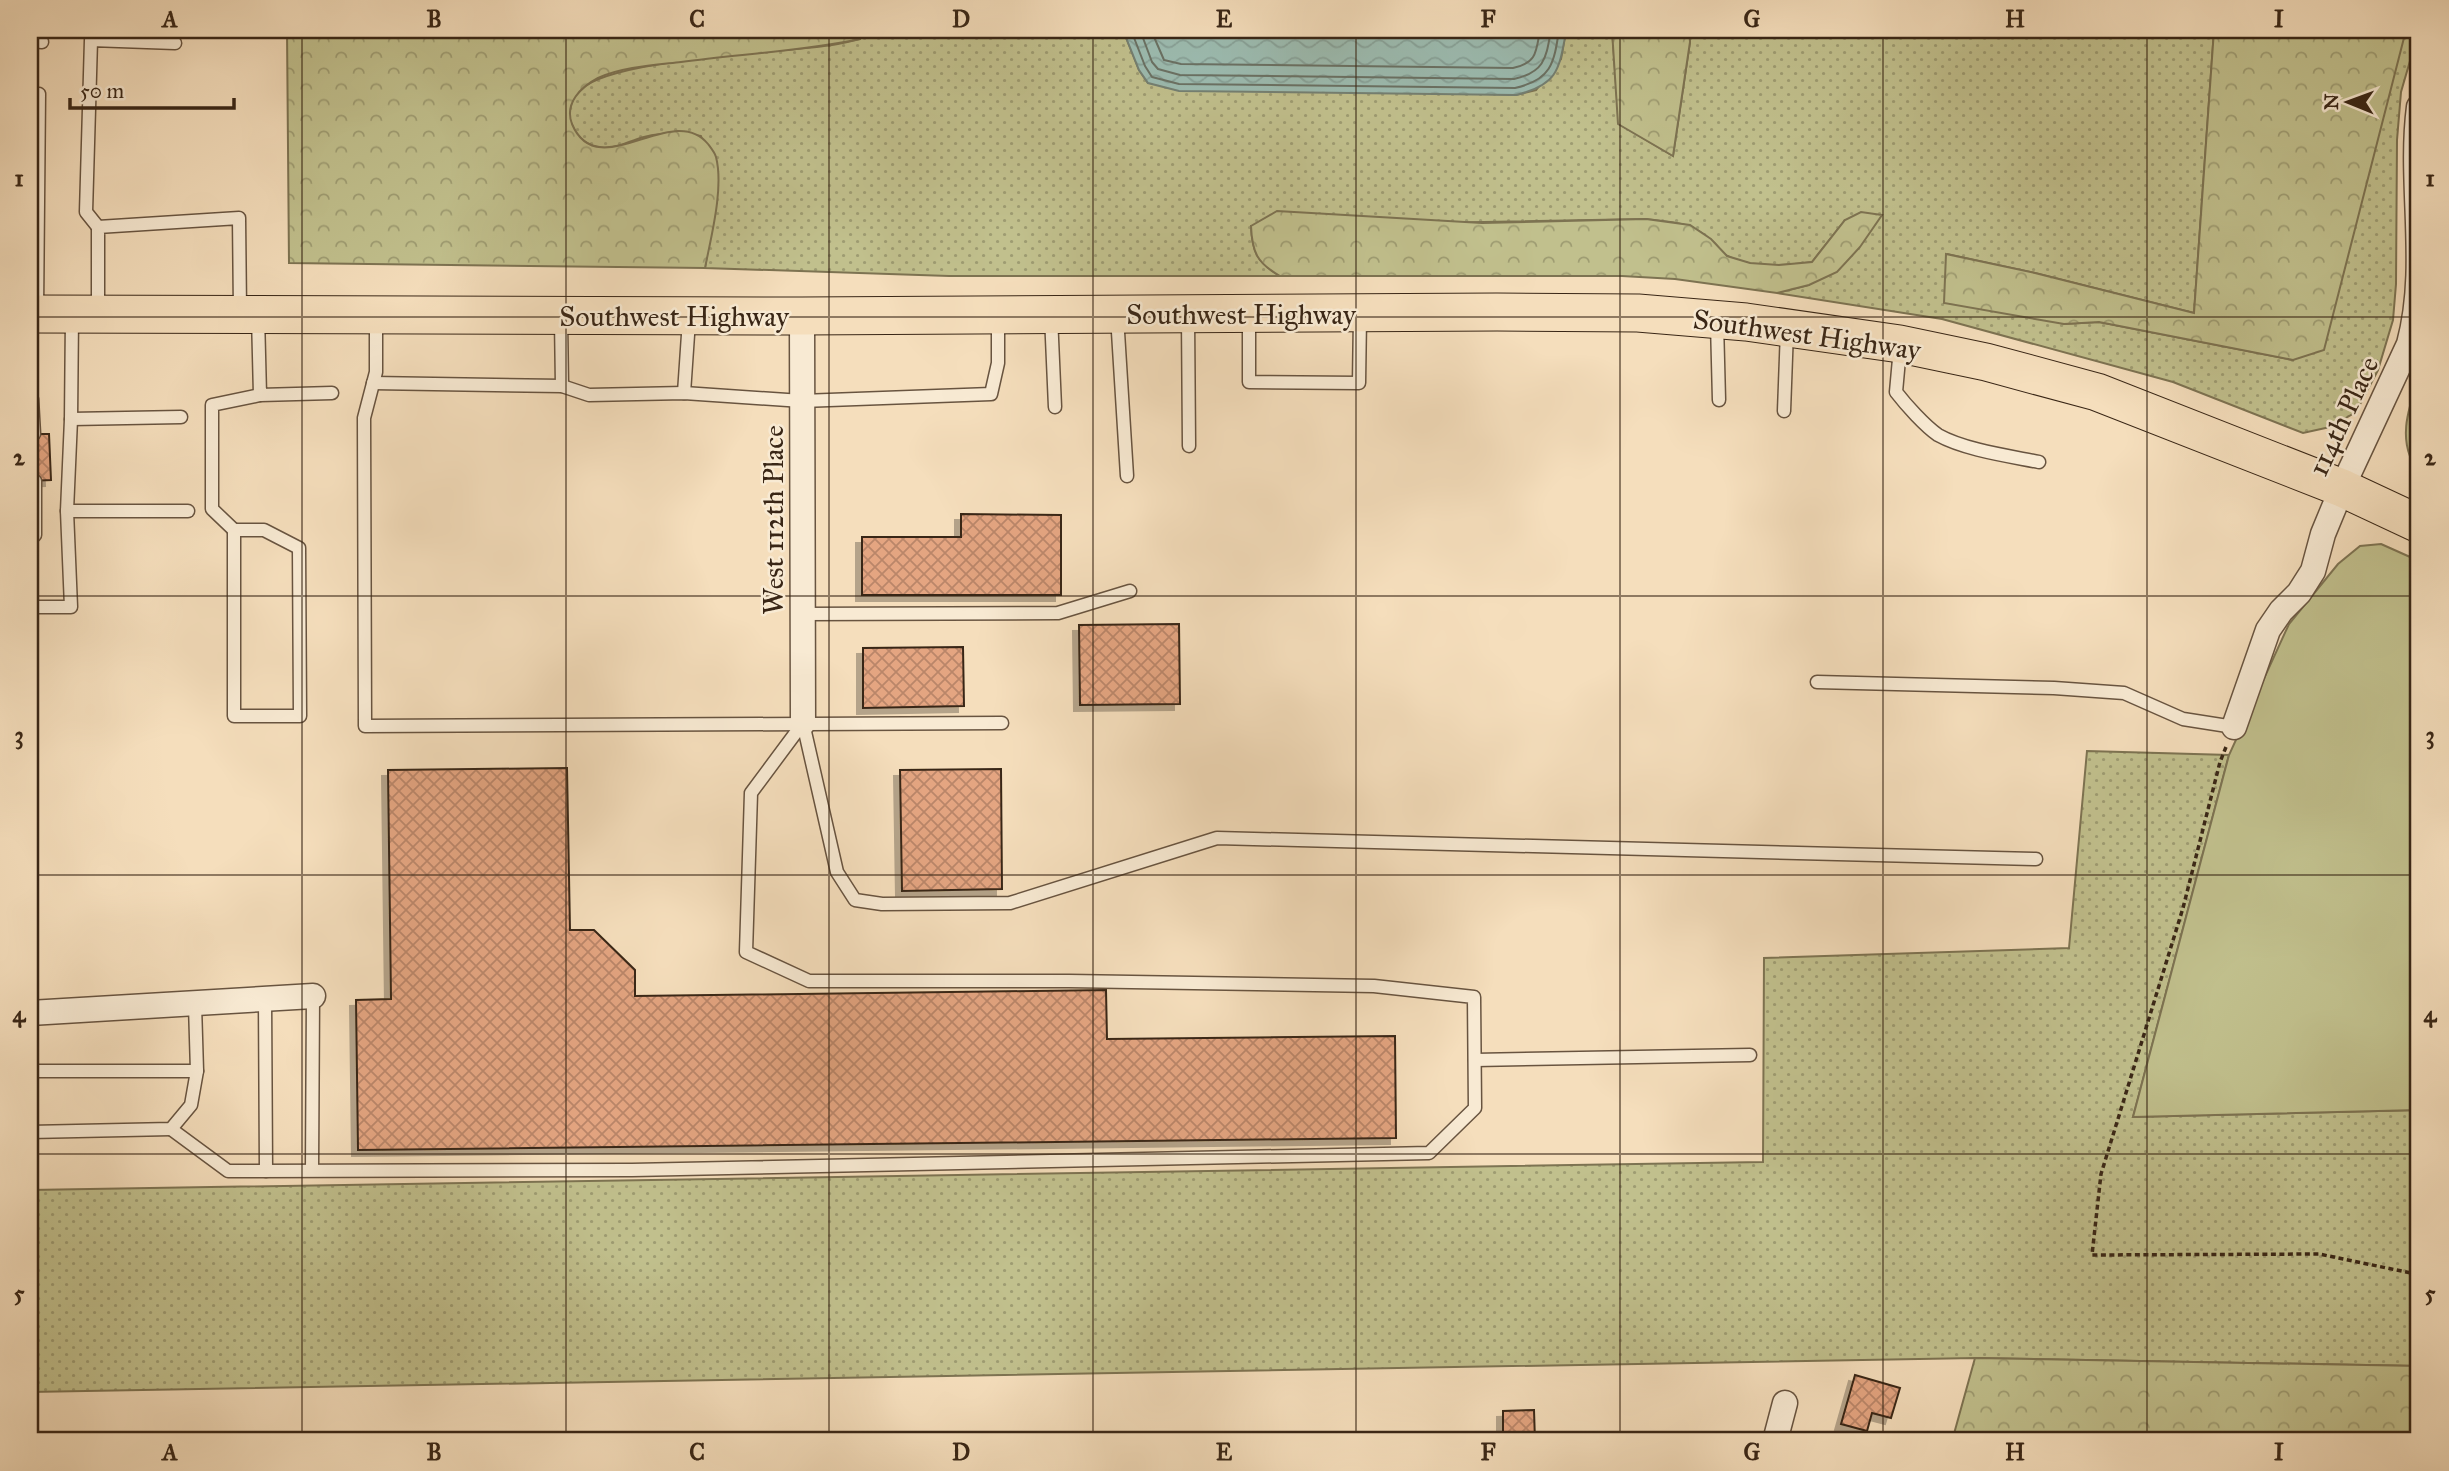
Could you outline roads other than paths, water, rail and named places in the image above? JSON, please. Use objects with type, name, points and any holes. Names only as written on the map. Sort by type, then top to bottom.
[{"type":"main road","name":"Southwest Highway","points":[[59,314],[802,316],[1638,313],[1717,319],[1900,344],[1986,362],[2097,392],[2342,488],[2419,524]]},
{"type":"street","name":"114th Place","points":[[2234,727],[2269,630],[2281,611],[2299,593],[2313,570],[2323,534],[2342,488],[2409,344],[2416,319],[2419,292],[2419,107]]},
{"type":"street","name":"West 112th Place","points":[[802,316],[803,723]]},
{"type":"street","points":[[30,1013],[313,996]]},
{"type":"street","points":[[1774,1441],[1784,1403]]},
{"type":"lane","points":[[98,227],[86,212],[92,40],[175,43]]},
{"type":"lane","points":[[30,96],[39,94],[34,234],[59,314],[71,419],[66,511],[71,607],[30,607]]},
{"type":"lane","points":[[98,227],[239,218],[260,395]]},
{"type":"lane","points":[[59,314],[98,227]]},
{"type":"lane","points":[[1249,313],[1249,382],[1359,383],[1360,313]]},
{"type":"lane","points":[[1117,314],[1127,477]]},
{"type":"lane","points":[[1188,314],[1189,446]]},
{"type":"lane","points":[[376,315],[376,372],[364,418],[365,726],[1002,723]]},
{"type":"lane","points":[[561,315],[562,386]]},
{"type":"lane","points":[[373,383],[562,386],[589,395],[684,393],[802,401],[991,394],[998,362],[998,315]]},
{"type":"lane","points":[[1051,315],[1055,407]]},
{"type":"lane","points":[[684,393],[689,316]]},
{"type":"lane","points":[[1717,319],[1720,400]]},
{"type":"lane","points":[[1784,411],[1787,328]]},
{"type":"lane","points":[[1900,344],[1896,391],[1938,435],[1980,450],[2039,462]]},
{"type":"lane","points":[[234,530],[234,716],[300,716],[299,548],[264,530],[234,530],[212,509],[212,405],[260,395],[332,393]]},
{"type":"lane","points":[[30,397],[34,434]]},
{"type":"lane","points":[[71,419],[181,417]]},
{"type":"lane","points":[[30,540],[35,535],[35,481]]},
{"type":"lane","points":[[66,511],[188,510]]},
{"type":"lane","points":[[803,614],[1058,613],[1130,591]]},
{"type":"lane","points":[[1817,682],[2054,688],[2124,693],[2183,719],[2234,727]]},
{"type":"lane","points":[[803,723],[837,872],[855,900],[882,904],[1010,904],[1217,838],[2036,859]]},
{"type":"lane","points":[[30,1132],[171,1129],[228,1171],[646,1170],[1429,1153],[1475,1108],[1474,997],[1374,986],[1069,981],[809,981],[746,952],[751,793],[803,723]]},
{"type":"lane","points":[[312,1170],[313,996]]},
{"type":"lane","points":[[265,998],[265,1171]]},
{"type":"lane","points":[[171,1129],[191,1105],[197,1071],[195,1005]]},
{"type":"lane","points":[[1475,1060],[1749,1055]]},
{"type":"lane","points":[[30,1071],[197,1071]]},
{"type":"water","points":[[1123,30],[1566,32],[1554,74],[1540,86],[1516,95],[1179,91],[1148,83],[1139,70]]}]
